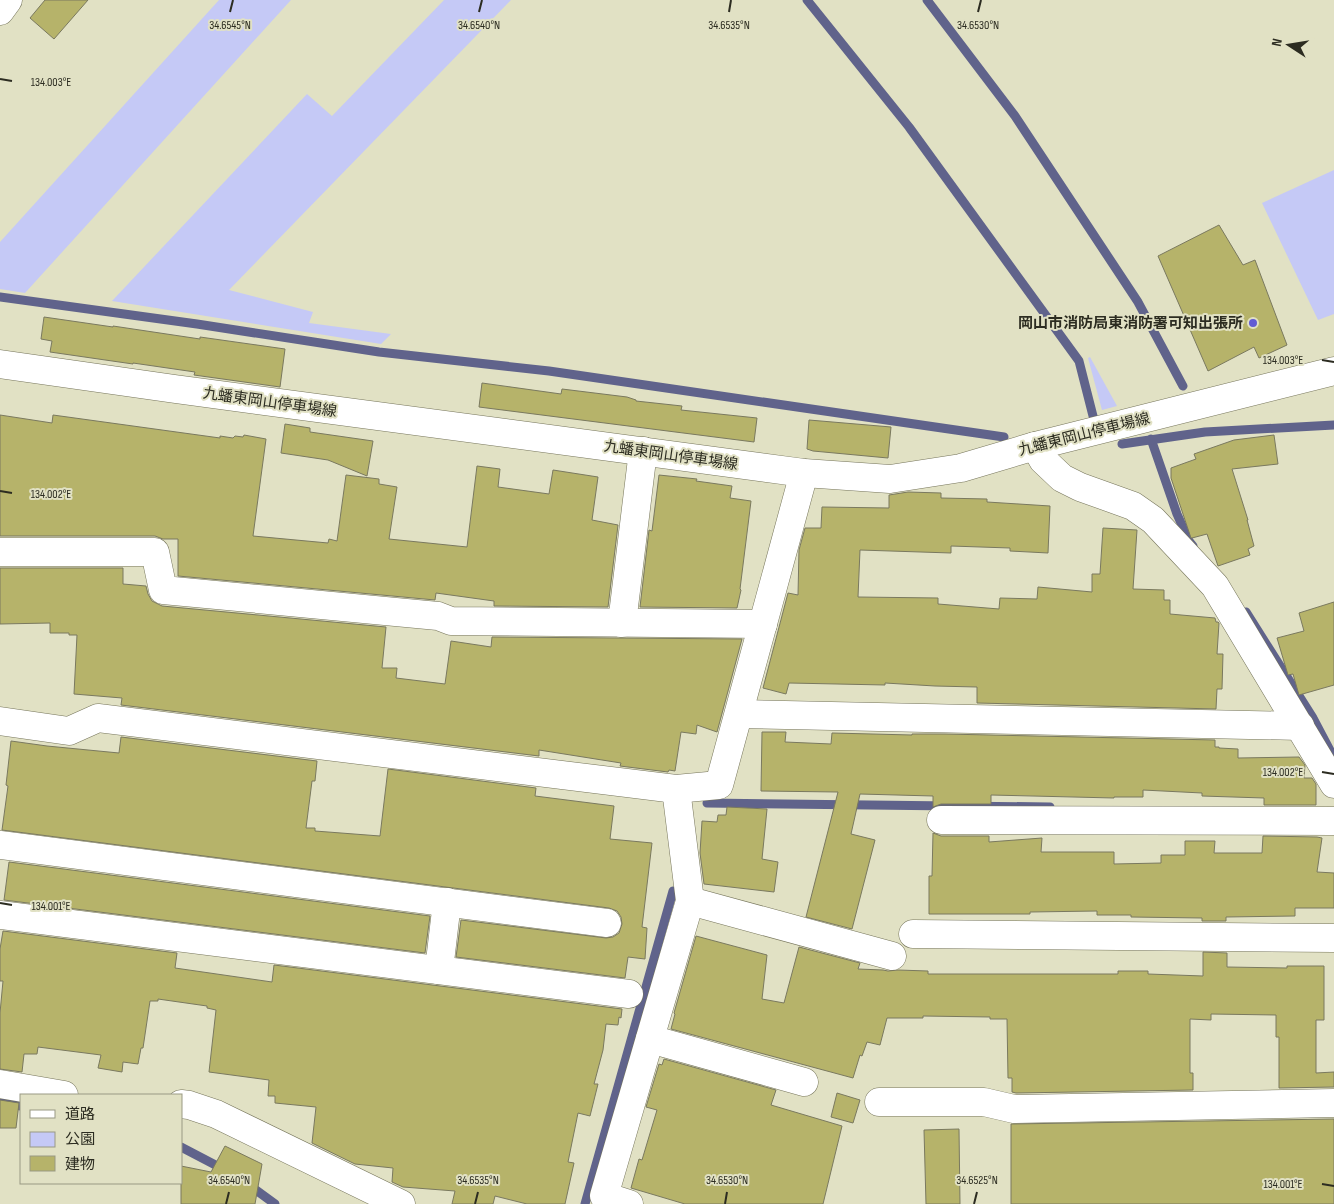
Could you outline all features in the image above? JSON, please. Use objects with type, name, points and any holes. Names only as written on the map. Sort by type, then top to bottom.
[{"type":"street","points":[[0,11],[8,0]]},
{"type":"street","name":"九蟠東岡山停車場線","points":[[0,364],[804,473],[890,479],[961,468],[1034,446],[1334,371]]},
{"type":"street","points":[[1034,446],[1042,460],[1062,478],[1080,487],[1132,506],[1153,520],[1214,586],[1334,784]]},
{"type":"street","points":[[622,623],[643,451]]},
{"type":"street","points":[[0,721],[69,731],[98,718],[676,789],[719,785],[739,714],[755,624],[804,473]]},
{"type":"street","points":[[0,552],[155,552],[163,590],[438,616],[451,621],[755,624]]},
{"type":"street","points":[[739,714],[1300,726]]},
{"type":"street","points":[[629,1204],[604,1196],[690,901],[676,789]]},
{"type":"street","points":[[941,820],[1334,821]]},
{"type":"street","points":[[0,845],[606,923]]},
{"type":"street","points":[[690,901],[892,956]]},
{"type":"street","points":[[439,970],[447,902]]},
{"type":"street","points":[[0,915],[629,994]]},
{"type":"street","points":[[913,934],[1334,938]]},
{"type":"street","points":[[650,1039],[804,1082]]},
{"type":"street","points":[[0,1084],[58,1094]]},
{"type":"street","points":[[879,1102],[984,1102],[1014,1109],[1334,1103]]},
{"type":"street","points":[[182,1104],[216,1114],[401,1204]]},
{"type":"green space","points":[[219,0],[291,0],[25,293],[0,289],[0,242]]},
{"type":"green space","points":[[444,0],[511,0],[229,290],[313,312],[309,323],[391,334],[381,344],[112,301],[307,94],[332,116]]},
{"type":"green space","points":[[1334,170],[1334,314],[1318,320],[1262,203]]},
{"type":"green space","points":[[1090,357],[1117,406],[1102,410],[1088,358]]},
{"type":"building","points":[[45,0],[88,0],[54,39],[30,18]]},
{"type":"building","points":[[1219,225],[1243,265],[1255,260],[1287,345],[1259,358],[1254,347],[1208,371],[1158,256]]},
{"type":"building","points":[[44,317],[285,349],[280,387],[194,375],[195,372],[50,352],[52,341],[41,339]]},
{"type":"building","points":[[482,383],[561,394],[562,389],[627,397],[636,401],[682,406],[681,410],[757,418],[754,442],[479,407]]},
{"type":"building","points":[[0,415],[52,423],[53,415],[220,438],[220,436],[233,438],[235,436],[243,437],[244,435],[266,439],[253,536],[328,543],[329,539],[337,541],[346,475],[379,479],[379,484],[397,487],[389,539],[467,547],[477,466],[500,469],[498,487],[549,494],[553,470],[598,477],[592,520],[618,525],[608,607],[494,606],[494,601],[436,593],[435,600],[178,576],[178,539],[163,539],[155,536],[0,536]]},
{"type":"building","points":[[809,420],[891,427],[888,458],[807,449]]},
{"type":"building","points":[[285,424],[310,428],[310,432],[373,441],[367,476],[328,460],[281,453]]},
{"type":"building","points":[[1274,435],[1278,464],[1232,469],[1254,546],[1248,549],[1250,555],[1218,566],[1207,534],[1191,538],[1171,478],[1171,468],[1196,459],[1194,454],[1234,440]]},
{"type":"building","points":[[659,475],[697,479],[696,481],[732,486],[730,498],[751,501],[741,590],[737,608],[640,607],[649,530],[652,531]]},
{"type":"building","points":[[908,492],[941,493],[941,498],[987,499],[987,502],[1050,506],[1048,553],[1010,551],[1010,548],[951,546],[951,553],[860,550],[858,597],[938,598],[938,604],[999,609],[1000,598],[1037,599],[1038,587],[1092,592],[1092,574],[1100,574],[1103,528],[1137,530],[1133,589],[1164,590],[1164,600],[1170,600],[1170,614],[1215,618],[1216,622],[1219,623],[1217,654],[1223,654],[1222,689],[1217,689],[1216,709],[977,703],[977,687],[885,683],[885,685],[789,683],[786,694],[763,688],[788,593],[798,595],[799,550],[805,528],[821,528],[822,507],[889,508],[889,495]]},
{"type":"building","points":[[0,568],[123,568],[123,584],[146,586],[152,601],[162,606],[386,627],[382,668],[397,668],[396,678],[445,684],[451,641],[491,647],[492,637],[742,639],[717,732],[697,725],[696,734],[681,732],[675,771],[669,770],[668,772],[620,766],[621,763],[539,750],[539,756],[121,705],[122,698],[74,694],[77,635],[50,633],[50,623],[0,624]]},
{"type":"building","points":[[1334,602],[1334,685],[1299,695],[1293,674],[1288,675],[1277,638],[1304,631],[1299,613]]},
{"type":"building","points":[[762,732],[786,732],[785,742],[831,744],[832,733],[1215,740],[1215,747],[1238,749],[1238,758],[1299,757],[1305,765],[1304,778],[1312,778],[1316,784],[1316,805],[1264,805],[1264,798],[1202,796],[1202,793],[1143,790],[1143,797],[1114,798],[991,795],[991,804],[941,804],[933,807],[933,796],[860,794],[851,834],[875,840],[852,929],[806,917],[838,792],[761,791]]},
{"type":"building","points":[[121,737],[317,761],[315,781],[312,781],[306,828],[315,828],[315,831],[380,836],[388,769],[536,788],[535,796],[614,806],[610,839],[652,843],[642,927],[647,928],[645,959],[628,957],[625,978],[456,957],[461,920],[606,938],[613,937],[619,933],[622,924],[621,917],[617,911],[609,908],[2,830],[8,786],[6,785],[11,741],[119,753]]},
{"type":"building","points":[[727,807],[767,809],[762,859],[778,862],[774,892],[704,884],[700,853],[702,821],[717,822],[718,815],[726,815]]},
{"type":"building","points":[[933,833],[941,836],[989,836],[989,842],[1042,838],[1041,852],[1114,852],[1114,864],[1161,863],[1161,855],[1185,855],[1185,841],[1215,841],[1214,853],[1262,853],[1263,836],[1317,837],[1322,838],[1317,872],[1334,873],[1334,908],[1295,908],[1295,916],[1226,917],[1226,921],[1202,921],[1202,918],[1097,915],[1097,911],[1030,912],[1030,914],[929,914],[929,876],[932,876]]},
{"type":"building","points":[[9,862],[430,916],[425,953],[4,900]]},
{"type":"building","points":[[3,931],[177,953],[175,968],[272,982],[274,965],[622,1009],[618,1025],[606,1024],[603,1050],[594,1084],[598,1084],[590,1116],[578,1113],[568,1162],[574,1163],[565,1204],[527,1204],[495,1196],[493,1204],[452,1204],[455,1191],[403,1187],[392,1182],[393,1168],[355,1164],[312,1143],[316,1107],[275,1103],[275,1096],[268,1096],[269,1080],[209,1072],[216,1010],[207,1008],[207,1006],[158,999],[158,1001],[150,1001],[143,1048],[141,1048],[138,1064],[123,1062],[122,1072],[98,1068],[101,1055],[38,1047],[37,1054],[24,1054],[22,1072],[0,1069],[0,1013],[3,981],[0,981],[0,949]]},
{"type":"building","points":[[696,936],[767,955],[762,999],[784,1003],[799,947],[860,963],[858,969],[928,971],[928,974],[1118,974],[1118,971],[1148,971],[1148,974],[1203,976],[1203,952],[1227,953],[1227,967],[1287,968],[1287,966],[1324,966],[1324,1020],[1316,1020],[1316,1073],[1334,1072],[1334,1087],[1279,1088],[1279,1037],[1276,1037],[1276,1015],[1211,1014],[1211,1020],[1190,1019],[1190,1073],[1193,1073],[1193,1090],[1012,1092],[1012,1078],[1008,1078],[1007,1019],[990,1019],[990,1017],[923,1016],[923,1018],[887,1018],[880,1045],[867,1042],[862,1056],[860,1055],[853,1078],[671,1029]]},
{"type":"building","points":[[664,1059],[776,1090],[771,1105],[842,1126],[823,1204],[685,1204],[631,1188],[639,1159],[642,1160],[657,1110],[646,1107],[659,1064],[662,1065]]},
{"type":"building","points":[[837,1093],[860,1100],[853,1123],[831,1117]]},
{"type":"building","points":[[0,1100],[19,1103],[16,1128],[0,1128]]},
{"type":"building","points":[[1334,1119],[1334,1204],[1011,1204],[1011,1124]]},
{"type":"building","points":[[959,1129],[960,1204],[926,1204],[924,1130]]},
{"type":"building","points":[[225,1146],[262,1164],[255,1204],[181,1204],[182,1166],[211,1172]]},
{"type":"waterway","points":[[807,0],[909,127],[1079,361],[1093,416]]},
{"type":"waterway","points":[[927,0],[1015,116],[1138,302],[1183,386]]},
{"type":"waterway","points":[[0,297],[197,324],[379,352],[549,371],[1004,437]]},
{"type":"waterway","points":[[1122,444],[1205,432],[1334,425]]},
{"type":"waterway","points":[[1151,439],[1177,514],[1193,546]]},
{"type":"waterway","points":[[1246,612],[1313,718],[1334,758]]},
{"type":"waterway","points":[[707,803],[1050,807]]},
{"type":"waterway","points":[[585,1204],[673,891]]},
{"type":"waterway","points":[[0,1101],[20,1106]]},
{"type":"waterway","points":[[182,1148],[225,1170]]},
{"type":"waterway","points":[[249,1185],[275,1204]]},
{"type":"place","name":"岡山市消防局東消防署可知出張所","points":[[1253,323]]}]
